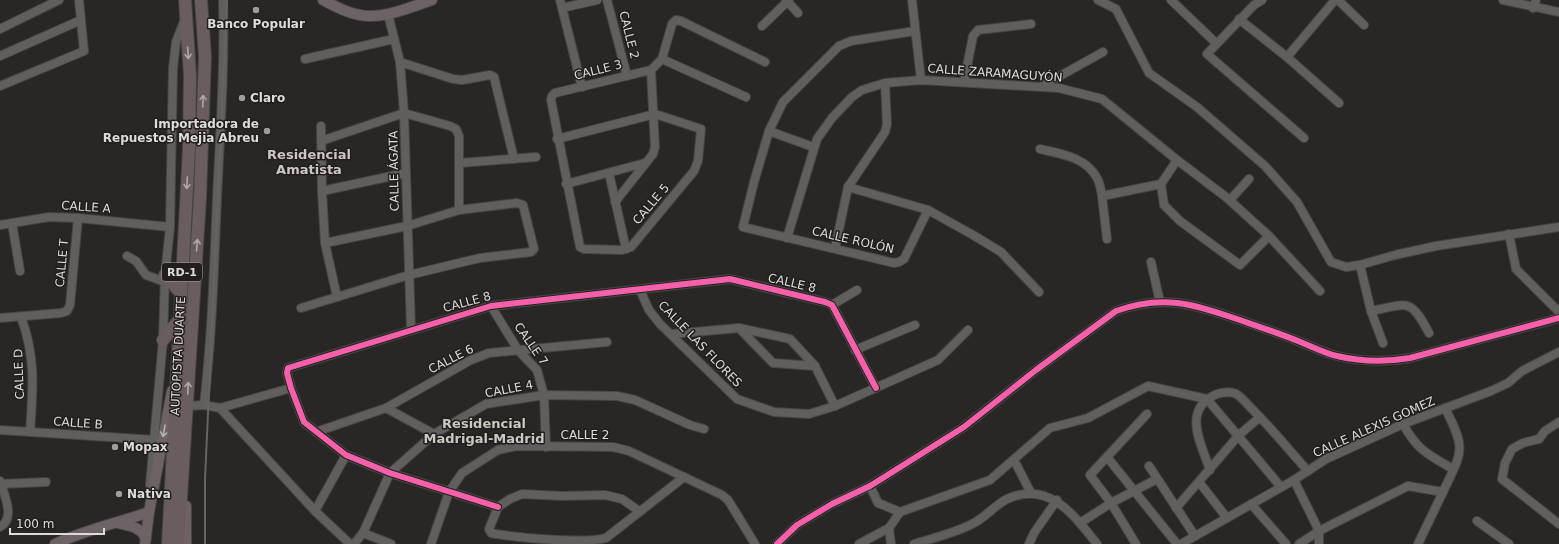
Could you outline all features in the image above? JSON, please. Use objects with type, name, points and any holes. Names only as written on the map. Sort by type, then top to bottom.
[{"type":"highway","name":"AUTOPISTA DUARTE","points":[[168,544],[174,446],[176,365],[189,150],[190,75],[185,0]]},
{"type":"highway","name":"AUTOPISTA DUARTE","points":[[185,427],[200,198],[205,56],[204,23],[201,0]]},
{"type":"highway","points":[[165,278],[181,293]]},
{"type":"highway","points":[[163,340],[179,320]]},
{"type":"highway","name":"RD-1","points":[[178,544],[185,427]]},
{"type":"main road","points":[[204,23],[206,0]]},
{"type":"main road","points":[[323,0],[359,15],[388,14],[432,0]]},
{"type":"main road","points":[[146,542],[149,526],[147,523],[176,365]]},
{"type":"main road","points":[[185,427],[186,544]]},
{"type":"main road","points":[[163,544],[174,446]]},
{"type":"main road","points":[[55,544],[80,533],[118,523],[149,512]]},
{"type":"main road","points":[[118,523],[147,523]]},
{"type":"main road","points":[[118,523],[137,528],[141,531],[146,542]]},
{"type":"street","points":[[0,29],[59,0]]},
{"type":"street","points":[[0,86],[84,51],[79,0]]},
{"type":"street","points":[[204,405],[212,313],[222,111],[224,65],[222,0]]},
{"type":"street","points":[[582,87],[561,4],[597,0]]},
{"type":"street","name":"CALLE 2","points":[[607,0],[627,76]]},
{"type":"street","points":[[762,26],[788,0],[798,13]]},
{"type":"street","points":[[912,0],[921,80]]},
{"type":"street","points":[[1098,0],[1116,9],[1148,73],[1198,107],[1265,166],[1297,202],[1331,262],[1346,267],[1360,266],[1395,255],[1436,246],[1559,227]]},
{"type":"street","points":[[1171,0],[1216,43]]},
{"type":"street","points":[[1262,0],[1251,3],[1239,19],[1207,54],[1304,138]]},
{"type":"street","points":[[1287,57],[1337,0],[1364,25]]},
{"type":"street","points":[[1503,0],[1535,4],[1559,12]]},
{"type":"street","name":"CALLE ÁGATA","points":[[388,14],[400,62],[404,113],[411,329]]},
{"type":"street","points":[[149,512],[163,340],[165,278],[170,226],[173,68],[176,42],[186,16]]},
{"type":"street","points":[[1239,19],[1287,57],[1339,103]]},
{"type":"street","points":[[0,56],[81,20]]},
{"type":"street","points":[[615,202],[653,154],[655,147],[655,114],[651,70],[662,59],[672,24],[676,20],[765,62]]},
{"type":"street","points":[[964,82],[973,36],[978,30],[1031,24]]},
{"type":"street","points":[[813,147],[769,131],[783,102],[839,46],[851,41],[916,31]]},
{"type":"street","points":[[305,59],[394,39]]},
{"type":"street","points":[[1042,87],[1103,52]]},
{"type":"street","points":[[662,59],[746,97]]},
{"type":"street","points":[[400,62],[458,79],[474,79],[490,75],[494,77],[514,159]]},
{"type":"street","name":"CALLE 3","points":[[557,139],[552,96],[555,93],[651,70]]},
{"type":"street","name":"CALLE ZARAMAGUYÓN","points":[[787,238],[813,147],[832,118],[852,97],[862,90],[885,83],[921,80],[1059,88],[1102,99],[1177,160],[1230,200],[1269,236],[1320,292]]},
{"type":"street","points":[[835,248],[848,187],[885,132],[887,124],[885,83]]},
{"type":"street","points":[[322,141],[404,113],[450,126],[456,130],[458,136],[460,163],[459,210]]},
{"type":"street","points":[[609,173],[626,249],[582,248],[566,184],[557,139],[655,114]]},
{"type":"street","name":"CALLE 5","points":[[626,249],[631,247],[694,171],[698,161],[700,129],[655,114]]},
{"type":"street","points":[[322,126],[322,191],[326,243],[338,297]]},
{"type":"street","name":"CALLE ROLÓN","points":[[769,131],[743,227],[747,230],[835,248],[894,263],[904,259],[928,210]]},
{"type":"street","points":[[1040,149],[1068,155],[1090,168],[1098,178],[1102,196],[1107,239]]},
{"type":"street","points":[[460,163],[536,156]]},
{"type":"street","points":[[1177,160],[1161,184],[1164,205],[1180,221],[1237,264],[1242,264],[1269,236]]},
{"type":"street","points":[[566,184],[645,163]]},
{"type":"street","points":[[322,191],[406,173]]},
{"type":"street","points":[[1230,200],[1248,180]]},
{"type":"street","points":[[1102,196],[1161,184]]},
{"type":"street","points":[[848,187],[928,210],[993,246],[1039,292]]},
{"type":"street","points":[[301,308],[409,275],[480,258],[531,252],[534,249],[523,205],[521,204],[459,210],[407,226],[326,243]]},
{"type":"street","name":"CALLE A","points":[[0,225],[49,217],[170,226]]},
{"type":"street","name":"CALLE T","points":[[21,317],[61,313],[67,311],[70,305],[78,218]]},
{"type":"street","points":[[12,223],[20,271]]},
{"type":"street","points":[[1509,234],[1516,269],[1559,312]]},
{"type":"street","points":[[127,256],[136,261],[146,275],[165,278]]},
{"type":"street","points":[[1151,262],[1160,302]]},
{"type":"street","points":[[1360,266],[1371,311],[1383,343]]},
{"type":"street","name":"CALLE 8","points":[[498,507],[390,473],[346,455],[304,422],[291,388],[287,373],[288,368],[292,365],[491,306],[730,280],[825,302],[832,305]]},
{"type":"street","name":"CALLE LAS FLORES","points":[[640,290],[649,310],[737,399],[774,412],[809,414],[835,406],[938,360],[968,330]]},
{"type":"street","points":[[857,290],[832,305],[876,388]]},
{"type":"street","points":[[777,544],[797,525],[832,504],[870,486],[964,427],[1036,370],[1116,312],[1143,302],[1194,305],[1282,335],[1336,356],[1373,361],[1388,361],[1410,358],[1559,318]]},
{"type":"street","points":[[1371,311],[1401,305],[1409,306],[1418,312],[1429,333]]},
{"type":"street","name":"CALLE 7","points":[[491,306],[518,350],[537,370],[544,395],[546,447]]},
{"type":"street","points":[[0,318],[21,317]]},
{"type":"street","name":"CALLE D","points":[[21,317],[29,338],[32,361],[30,432]]},
{"type":"street","points":[[855,350],[915,325]]},
{"type":"street","points":[[672,334],[739,328],[790,339],[815,366],[835,406]]},
{"type":"street","points":[[739,328],[773,363],[815,366]]},
{"type":"street","name":"CALLE 6","points":[[316,432],[386,408],[471,360],[489,353],[607,342]]},
{"type":"street","name":"CALLE ALEXIS GOMEZ","points":[[1182,544],[1294,480],[1326,459],[1403,424],[1508,383],[1522,371],[1559,352]]},
{"type":"street","points":[[859,544],[888,528],[900,512],[986,482],[1014,460],[1050,428],[1088,418],[1148,386],[1207,399],[1281,487]]},
{"type":"street","points":[[187,406],[204,405],[220,408],[291,388]]},
{"type":"street","points":[[1210,470],[1196,429],[1197,411],[1207,399],[1222,392],[1237,394],[1260,416],[1308,471]]},
{"type":"street","name":"CALLE 4","points":[[354,544],[362,533],[390,473],[434,434],[486,404],[544,395],[617,396],[629,398],[704,429]]},
{"type":"street","points":[[220,408],[315,511],[350,544]]},
{"type":"street","points":[[386,408],[434,434]]},
{"type":"street","points":[[1418,544],[1459,457],[1460,450],[1458,436],[1445,408]]},
{"type":"street","points":[[1136,544],[1111,503],[1090,475],[1147,414]]},
{"type":"street","points":[[1176,508],[1239,436],[1260,416]]},
{"type":"street","points":[[1559,422],[1545,431],[1539,439],[1523,443],[1512,449],[1505,463],[1502,480],[1559,524]]},
{"type":"street","points":[[1403,424],[1411,439],[1420,449],[1454,469]]},
{"type":"street","name":"CALLE B","points":[[0,430],[154,440]]},
{"type":"street","name":"CALLE 2","points":[[431,544],[449,492],[462,473],[498,450],[516,446],[621,448],[722,495],[728,500],[756,544]]},
{"type":"street","points":[[315,511],[346,455]]},
{"type":"street","points":[[1107,457],[1177,544]]},
{"type":"street","points":[[1014,460],[1031,493]]},
{"type":"street","points":[[1149,466],[1195,536]]},
{"type":"street","points":[[639,511],[622,499],[605,495],[562,496],[522,494],[510,499],[498,507],[489,530],[491,532],[548,541],[599,542],[684,477]]},
{"type":"street","points":[[1080,523],[1111,503],[1157,479]]},
{"type":"street","points":[[1294,480],[1319,531],[1319,544]]},
{"type":"street","points":[[0,527],[7,520],[8,514],[0,482],[46,482]]},
{"type":"street","points":[[1199,482],[1227,518]]},
{"type":"street","points":[[870,486],[878,503],[900,512]]},
{"type":"street","points":[[1300,544],[1319,531],[1408,486],[1443,492]]},
{"type":"street","points":[[914,544],[972,524],[1007,499],[1031,493],[1057,500],[1080,523],[1097,544]]},
{"type":"street","points":[[1029,544],[1034,533],[1057,500]]},
{"type":"street","points":[[1251,504],[1286,544]]},
{"type":"street","points":[[1477,521],[1509,544]]},
{"type":"street","points":[[888,528],[891,544]]},
{"type":"street","points":[[362,533],[391,544]]},
{"type":"railway","points":[[205,544],[205,479],[227,0]]},
{"type":"cycle path","points":[[498,507],[390,473],[346,455],[304,422],[291,388],[287,373],[288,368],[491,306],[730,279],[832,305],[876,388]]},
{"type":"cycle path","points":[[777,544],[797,525],[832,504],[870,486],[964,427],[1036,370],[1116,311],[1133,306],[1163,302],[1192,305],[1260,327],[1332,355],[1374,361],[1410,358],[1559,318]]},
{"type":"place","name":"Banco Popular","points":[[256,10]]},
{"type":"place","name":"Claro","points":[[242,98]]},
{"type":"place","name":"Importadora de Repuestos Mejia Abreu","points":[[267,131]]},
{"type":"place","name":"Mopax","points":[[115,447]]},
{"type":"place","name":"Nativa","points":[[119,494]]},
{"type":"district","name":"Residencial Amatista","points":[[309,162]]},
{"type":"district","name":"Residencial Madrigal-Madrid","points":[[484,430]]}]
